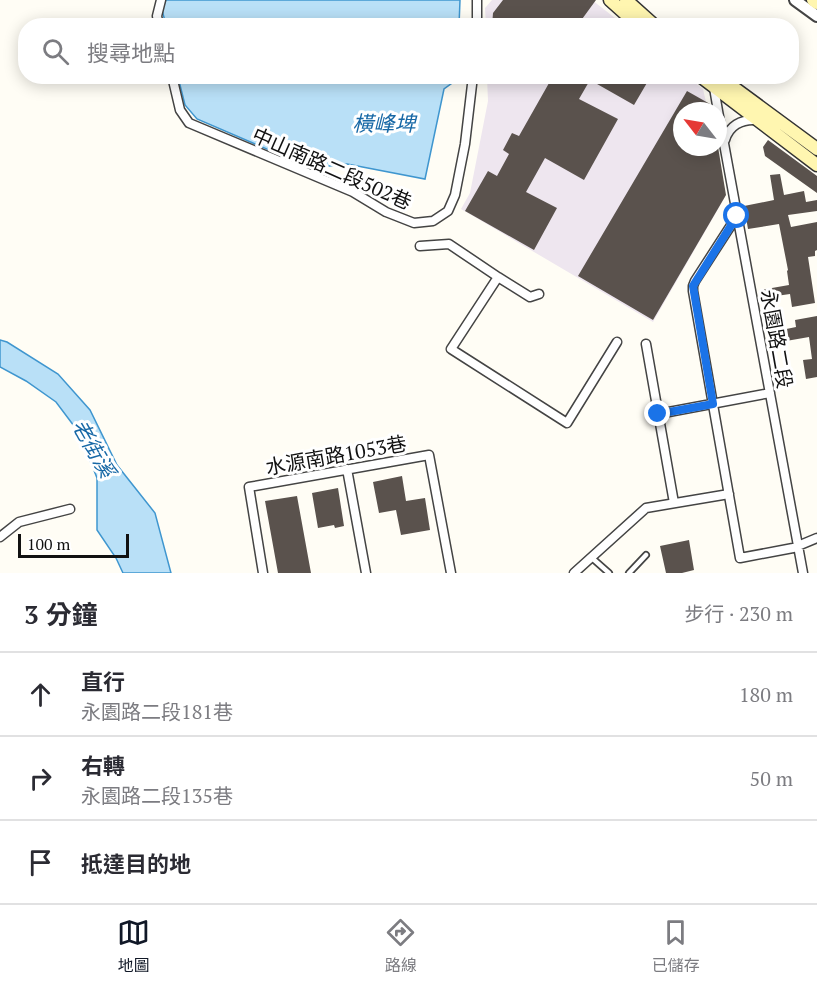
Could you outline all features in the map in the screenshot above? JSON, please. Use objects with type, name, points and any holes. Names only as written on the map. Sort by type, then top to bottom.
[{"type":"main road","points":[[610,0],[630,18]]},
{"type":"main road","points":[[626,0],[646,18]]},
{"type":"main road","points":[[813,0],[817,3]]},
{"type":"main road","points":[[718,84],[756,120],[817,165]]},
{"type":"main road","points":[[720,84],[817,149]]},
{"type":"street","points":[[157,18],[161,0]]},
{"type":"street","points":[[477,0],[477,18]]},
{"type":"street","points":[[795,0],[817,16]]},
{"type":"street","name":"中山南路二段502巷","points":[[174,84],[180,110],[189,123],[353,192],[386,212],[414,223],[433,221],[448,211],[455,195],[465,144],[472,84]]},
{"type":"street","name":"永園路二段","points":[[715,84],[717,102]]},
{"type":"street","points":[[727,132],[733,126],[748,119],[756,120]]},
{"type":"street","name":"永園路二段","points":[[726,156],[803,573]]},
{"type":"street","points":[[737,216],[693,286],[740,558],[793,548],[817,538]]},
{"type":"street","points":[[420,246],[449,244],[530,297],[539,294]]},
{"type":"street","points":[[498,277],[451,349],[567,423],[617,342]]},
{"type":"street","points":[[646,344],[674,503]]},
{"type":"street","points":[[658,414],[770,393]]},
{"type":"street","name":"水源南路1053巷","points":[[263,573],[249,487],[429,455],[451,573]]},
{"type":"street","points":[[347,470],[366,573]]},
{"type":"street","points":[[574,573],[646,508],[729,494]]},
{"type":"street","points":[[0,537],[20,522],[70,509]]},
{"type":"lane","points":[[629,573],[646,555]]},
{"type":"lane","points":[[591,558],[609,573]]},
{"type":"shaded area","points":[[492,0],[592,0],[615,18],[486,18],[485,8]]},
{"type":"shaded area","points":[[487,84],[697,84],[703,89],[706,102],[673,102],[673,156],[717,156],[725,197],[653,322],[461,209],[470,193],[488,101]]},
{"type":"water","points":[[166,0],[460,0],[459,18],[164,18],[162,10]]},
{"type":"water","name":"橫峰埤","points":[[180,84],[451,84],[444,89],[425,179],[347,164],[311,168],[197,119],[185,105]]},
{"type":"water","name":"老街溪","points":[[0,340],[7,342],[58,374],[90,410],[117,465],[155,513],[171,573],[123,573],[97,530],[97,478],[74,426],[56,402],[26,381],[0,367]]},
{"type":"building","points":[[503,0],[596,0],[583,18],[493,18],[493,13]]},
{"type":"building","points":[[548,84],[588,84],[579,99],[618,119],[584,180],[545,158],[526,192],[557,208],[534,250],[465,211],[488,171],[497,176],[509,154],[503,150],[512,133],[519,136]]},
{"type":"building","points":[[597,84],[646,84],[634,105]]},
{"type":"building","points":[[687,91],[706,102],[681,102]]},
{"type":"building","points":[[673,115],[673,156],[720,156],[726,195],[653,320],[578,276]]},
{"type":"building","points":[[768,140],[817,176],[817,193],[765,156],[763,147]]},
{"type":"building","points":[[780,174],[784,195],[804,191],[806,202],[817,200],[817,211],[788,215],[791,227],[817,222],[817,250],[815,256],[808,257],[815,303],[792,307],[790,294],[762,298],[761,290],[789,285],[779,224],[748,229],[744,206],[774,200],[770,175]]},
{"type":"building","points":[[817,316],[817,377],[806,379],[803,360],[812,359],[809,337],[769,344],[767,333],[796,327],[795,320]]},
{"type":"building","points":[[402,476],[406,501],[425,498],[430,530],[401,535],[396,510],[379,513],[373,482]]},
{"type":"building","points":[[338,488],[344,526],[318,528],[312,493]]},
{"type":"building","points":[[297,496],[311,573],[278,573],[265,501]]},
{"type":"building","points":[[689,540],[694,570],[666,573],[660,546]]},
{"type":"route","points":[[658,414],[713,404],[693,286],[737,216]]}]
